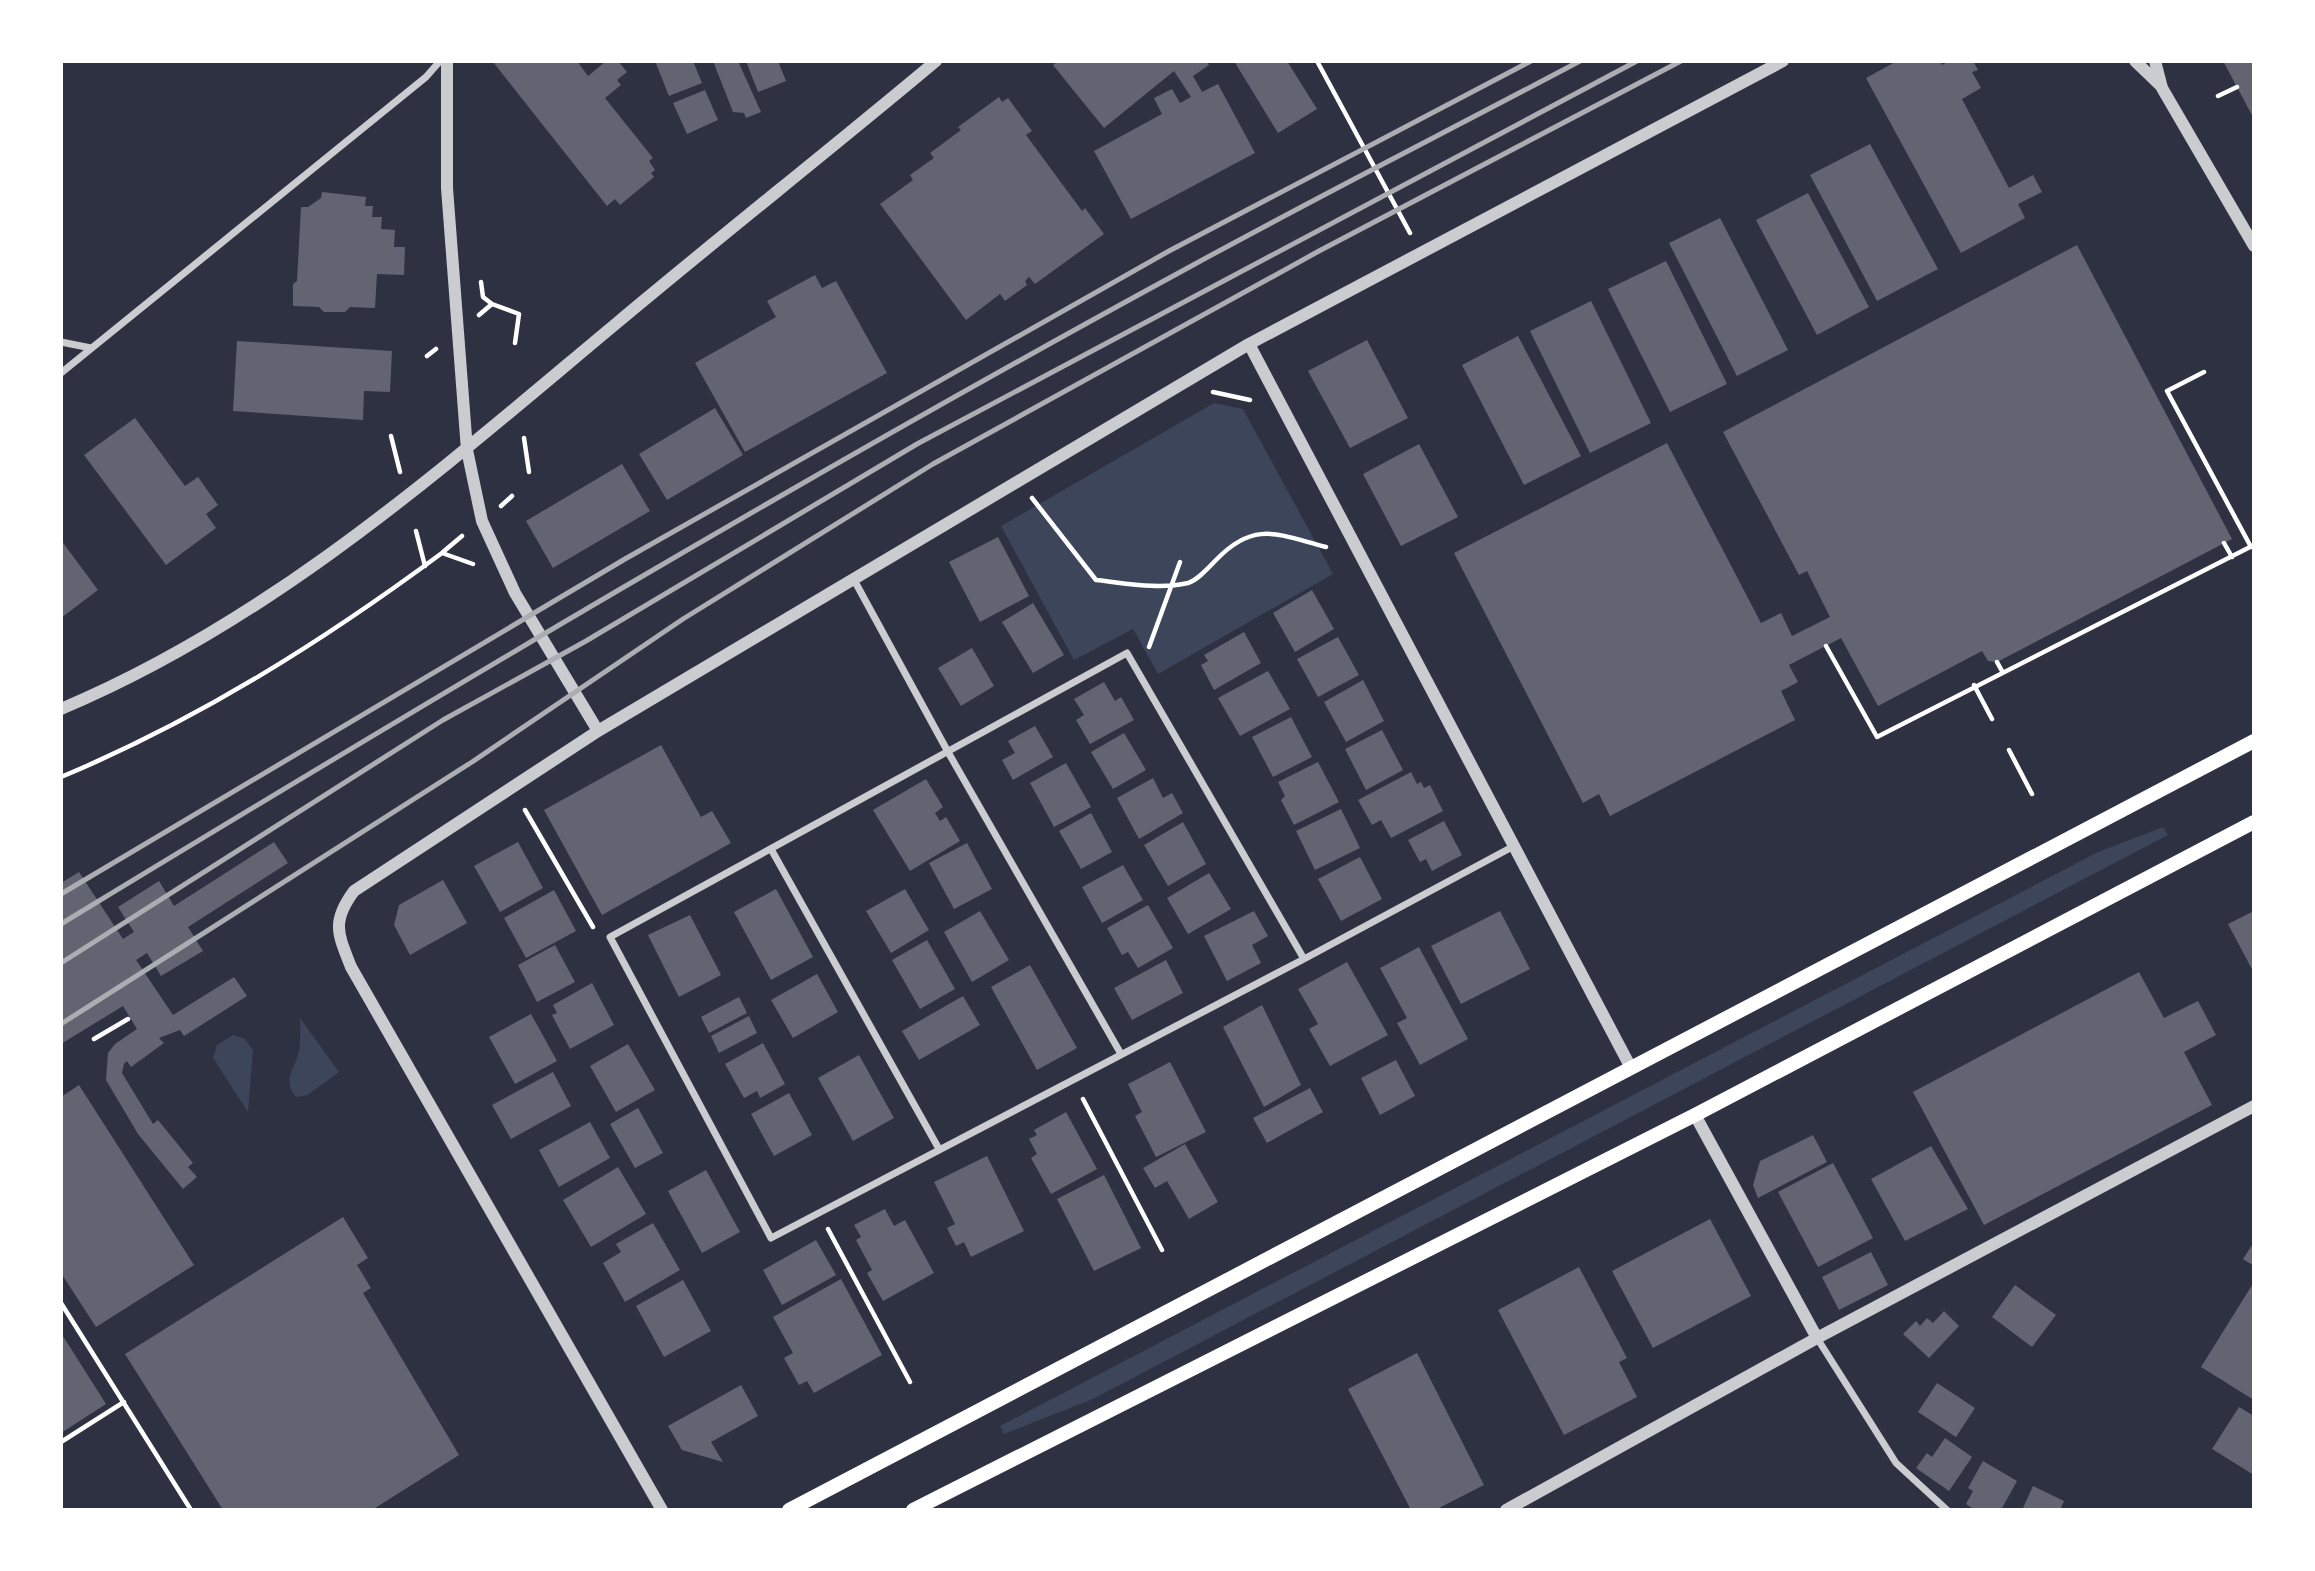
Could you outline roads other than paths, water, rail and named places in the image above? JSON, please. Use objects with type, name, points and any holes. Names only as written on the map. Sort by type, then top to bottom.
[{"type":"main road","points":[[789,1510],[1630,1066],[2254,741]]},
{"type":"main road","points":[[913,1510],[1695,1115],[2254,822]]},
{"type":"street","points":[[61,373],[426,77],[440,61]]},
{"type":"street","points":[[447,61],[447,188],[467,450],[482,521],[516,593],[598,732]]},
{"type":"street","points":[[61,709],[180,651],[294,581],[467,450],[936,61]]},
{"type":"street","points":[[662,1510],[351,967],[337,922],[343,906],[354,891],[598,732],[1249,344],[1783,61]]},
{"type":"street","points":[[2135,61],[2162,88],[2254,246]]},
{"type":"street","points":[[2155,61],[2162,88]]},
{"type":"street","points":[[61,342],[91,348]]},
{"type":"street","points":[[1249,344],[1630,1066]]},
{"type":"street","points":[[853,578],[948,752],[1121,1054]]},
{"type":"street","points":[[1304,960],[1128,653],[610,937],[771,1238],[1304,960],[1514,846]]},
{"type":"street","points":[[771,849],[939,1149]]},
{"type":"street","points":[[1506,1510],[1817,1338],[2254,1106]]},
{"type":"street","points":[[1695,1115],[1817,1338],[1896,1463],[1947,1510]]},
{"type":"railway","points":[[61,894],[625,559],[1169,251],[1531,61]]},
{"type":"railway","points":[[61,924],[478,673],[900,428],[1233,243],[1580,61]]},
{"type":"railway","points":[[61,963],[443,720],[586,641],[917,444],[1637,61]]},
{"type":"railway","points":[[61,1024],[472,762],[683,619],[933,464],[1319,251],[1681,61]]}]
